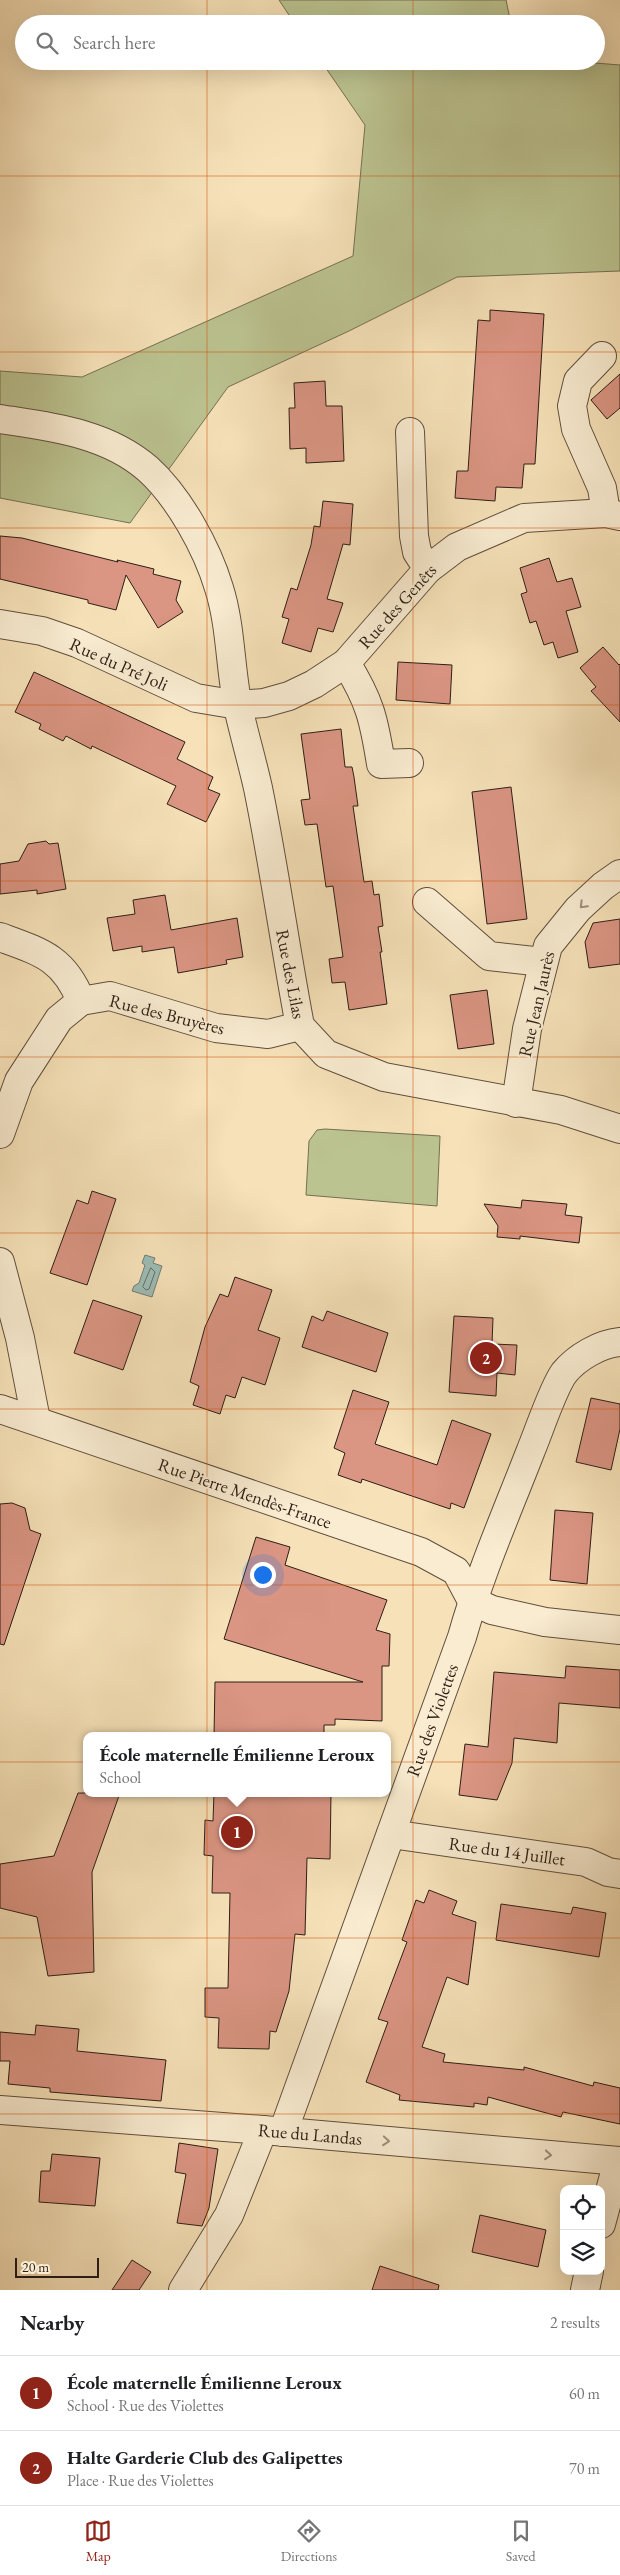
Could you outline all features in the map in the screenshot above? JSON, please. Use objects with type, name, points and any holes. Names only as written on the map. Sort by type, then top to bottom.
[{"type":"street","points":[[602,356],[578,381],[572,406],[576,429],[613,514]]},
{"type":"street","name":"Rue des Lilas","points":[[0,419],[71,430],[128,453],[149,470],[162,485],[186,516],[204,550],[219,588],[238,705],[258,788],[300,1026],[326,1054],[384,1077],[561,1110],[620,1129]]},
{"type":"street","points":[[410,432],[414,536],[418,552],[428,569]]},
{"type":"street","name":"Rue des Genêts","points":[[238,705],[264,703],[289,696],[314,684],[346,663],[428,569],[457,547],[524,518],[613,514]]},
{"type":"street","name":"Rue du Pré Joli","points":[[0,624],[42,631],[77,643],[196,698],[238,705]]},
{"type":"street","points":[[346,663],[368,701],[375,726],[381,764],[409,763]]},
{"type":"street","name":"Rue Jean Jaurès","points":[[516,1103],[527,1029],[548,946],[578,908],[620,874]]},
{"type":"street","points":[[427,902],[489,956],[543,962]]},
{"type":"street","points":[[0,937],[30,948],[57,963],[73,980],[82,1001],[59,1019],[19,1081],[0,1134]]},
{"type":"street","name":"Rue des Bruyères","points":[[82,1001],[110,996],[216,1028],[268,1034],[300,1026]]},
{"type":"street","points":[[0,1262],[20,1338],[36,1420]]},
{"type":"street","name":"Rue des Violettes","points":[[183,2290],[229,2215],[273,2131],[391,1834],[462,1637],[472,1601],[546,1412],[564,1373],[587,1353],[612,1343],[620,1342]]},
{"type":"street","name":"Rue Pierre Mendès-France","points":[[0,1409],[421,1552],[456,1572],[472,1601]]},
{"type":"street","points":[[472,1601],[508,1615],[545,1622],[620,1630]]},
{"type":"street","name":"Rue du 14 Juillet","points":[[391,1834],[586,1862],[608,1872],[620,1874]]},
{"type":"street","name":"Rue du Landas","points":[[0,2110],[619,2161]]},
{"type":"street","points":[[605,2210],[619,2161]]},
{"type":"street","points":[[585,2290],[588,2275]]},
{"type":"green space","points":[[279,0],[506,0],[509,15],[289,15]]},
{"type":"green space","points":[[605,64],[620,65],[620,271],[457,277],[349,331],[228,387],[130,523],[0,498],[0,371],[82,377],[353,256],[365,125],[327,70],[605,70]]},
{"type":"green space","points":[[317,1130],[440,1136],[437,1206],[306,1195],[309,1141]]},
{"type":"water","points":[[145,1255],[155,1258],[153,1263],[162,1266],[152,1297],[132,1291],[134,1286],[139,1283],[145,1265],[142,1263]]},
{"type":"building","points":[[490,310],[544,314],[535,464],[524,464],[522,488],[496,487],[495,501],[455,498],[457,471],[468,471],[478,320],[490,321]]},
{"type":"building","points":[[620,374],[620,408],[607,419],[591,400]]},
{"type":"building","points":[[325,381],[326,406],[342,406],[344,461],[306,463],[306,448],[290,449],[289,408],[295,408],[294,383]]},
{"type":"building","points":[[323,501],[353,504],[350,545],[343,544],[327,599],[343,603],[333,632],[318,628],[311,652],[282,643],[289,619],[282,617],[291,588],[297,590],[311,545],[314,526],[320,527]]},
{"type":"building","points":[[0,536],[22,538],[154,569],[153,574],[181,581],[176,600],[183,612],[158,628],[126,575],[116,610],[88,603],[88,600],[0,579]]},
{"type":"building","points":[[549,558],[557,582],[572,578],[581,607],[566,611],[578,652],[558,658],[553,642],[544,645],[536,621],[530,623],[521,594],[527,592],[520,568]]},
{"type":"building","points":[[603,647],[620,664],[620,722],[591,691],[596,687],[580,668]]},
{"type":"building","points":[[398,662],[452,665],[450,704],[396,700]]},
{"type":"building","points":[[34,672],[185,742],[177,759],[213,777],[208,789],[220,794],[206,822],[167,804],[176,786],[92,746],[91,749],[66,736],[63,741],[39,729],[41,724],[15,712]]},
{"type":"building","points":[[341,729],[345,767],[352,767],[354,777],[358,806],[353,806],[364,882],[372,881],[374,895],[379,894],[383,926],[378,927],[387,1004],[349,1010],[345,982],[332,983],[329,959],[343,957],[333,886],[326,887],[317,824],[305,825],[301,800],[310,799],[301,734]]},
{"type":"building","points":[[511,787],[527,919],[487,924],[472,792]]},
{"type":"building","points":[[46,841],[49,844],[58,843],[66,889],[37,894],[37,890],[0,894],[0,864],[19,861],[28,844]]},
{"type":"building","points":[[165,895],[171,930],[237,918],[243,957],[226,960],[227,964],[178,973],[174,947],[142,952],[142,946],[113,951],[107,918],[135,914],[133,900]]},
{"type":"building","points":[[620,919],[620,964],[589,968],[585,942],[593,923]]},
{"type":"building","points":[[487,990],[494,1044],[458,1049],[450,995]]},
{"type":"building","points":[[92,1191],[116,1199],[87,1285],[50,1273],[77,1200],[88,1204]]},
{"type":"building","points":[[522,1200],[567,1204],[565,1215],[582,1217],[579,1243],[520,1236],[520,1239],[497,1237],[498,1226],[484,1204],[521,1208]]},
{"type":"building","points":[[235,1277],[272,1290],[258,1330],[280,1338],[265,1385],[242,1377],[235,1398],[226,1395],[220,1414],[193,1405],[199,1386],[190,1382],[205,1327],[220,1294],[228,1297]]},
{"type":"building","points":[[93,1300],[142,1316],[123,1370],[74,1353]]},
{"type":"building","points":[[327,1311],[388,1333],[376,1372],[302,1347],[312,1316],[323,1321]]},
{"type":"building","points":[[454,1316],[493,1318],[492,1344],[517,1345],[515,1375],[497,1373],[496,1396],[449,1392]]},
{"type":"building","points":[[353,1390],[389,1402],[375,1444],[437,1465],[452,1420],[491,1434],[464,1508],[451,1503],[450,1509],[362,1479],[361,1483],[338,1475],[345,1453],[334,1448]]},
{"type":"building","points":[[591,1398],[620,1404],[620,1429],[611,1470],[576,1462]]},
{"type":"building","points":[[12,1503],[25,1508],[30,1530],[41,1534],[4,1645],[0,1644],[0,1504]]},
{"type":"building","points":[[555,1510],[593,1513],[587,1584],[550,1580]]},
{"type":"building","points":[[256,1537],[290,1547],[285,1565],[387,1600],[376,1630],[390,1634],[389,1666],[382,1666],[382,1721],[335,1719],[335,1725],[324,1725],[324,1732],[214,1732],[215,1682],[363,1682],[224,1639]]},
{"type":"building","points":[[566,1666],[620,1670],[620,1708],[559,1703],[557,1743],[514,1738],[512,1763],[497,1800],[459,1795],[465,1744],[488,1747],[494,1672],[565,1678]]},
{"type":"building","points":[[78,1793],[83,1793],[83,1797],[119,1797],[92,1872],[94,1972],[48,1976],[37,1917],[0,1908],[0,1864],[54,1856]]},
{"type":"building","points":[[214,1797],[331,1797],[330,1859],[307,1858],[305,1935],[295,1934],[289,1991],[276,2032],[270,2031],[269,2049],[218,2048],[219,2018],[205,2017],[205,1988],[228,1988],[230,1893],[212,1893],[213,1856],[204,1855],[205,1820],[213,1821]]},
{"type":"building","points":[[429,1890],[457,1901],[452,1914],[476,1922],[468,1985],[447,1977],[422,2047],[445,2054],[443,2062],[524,2070],[524,2067],[593,2086],[594,2082],[620,2088],[620,2124],[563,2112],[561,2117],[488,2097],[487,2105],[474,2103],[474,2107],[399,2100],[400,2095],[366,2082],[388,2022],[378,2019],[407,1942],[402,1940],[416,1900],[424,1903]]},
{"type":"building","points":[[501,1904],[571,1914],[573,1907],[606,1913],[599,1957],[496,1940]]},
{"type":"building","points":[[36,2025],[79,2029],[77,2051],[166,2060],[161,2101],[50,2092],[50,2088],[8,2084],[10,2061],[0,2061],[0,2032],[35,2035]]},
{"type":"building","points":[[179,2143],[218,2149],[209,2208],[202,2226],[177,2223],[186,2174],[175,2172]]},
{"type":"building","points":[[52,2154],[100,2158],[95,2206],[39,2202],[41,2171],[50,2171]]},
{"type":"building","points":[[480,2215],[546,2230],[538,2267],[472,2252]]},
{"type":"building","points":[[132,2260],[151,2272],[139,2290],[112,2290]]},
{"type":"building","points":[[380,2266],[439,2285],[438,2290],[372,2290]]},
{"type":"place","name":"Halte Garderie Club des Galipettes","points":[[486,1358]]},
{"type":"place","name":"École maternelle Émilienne Leroux","points":[[237,1832]]}]
